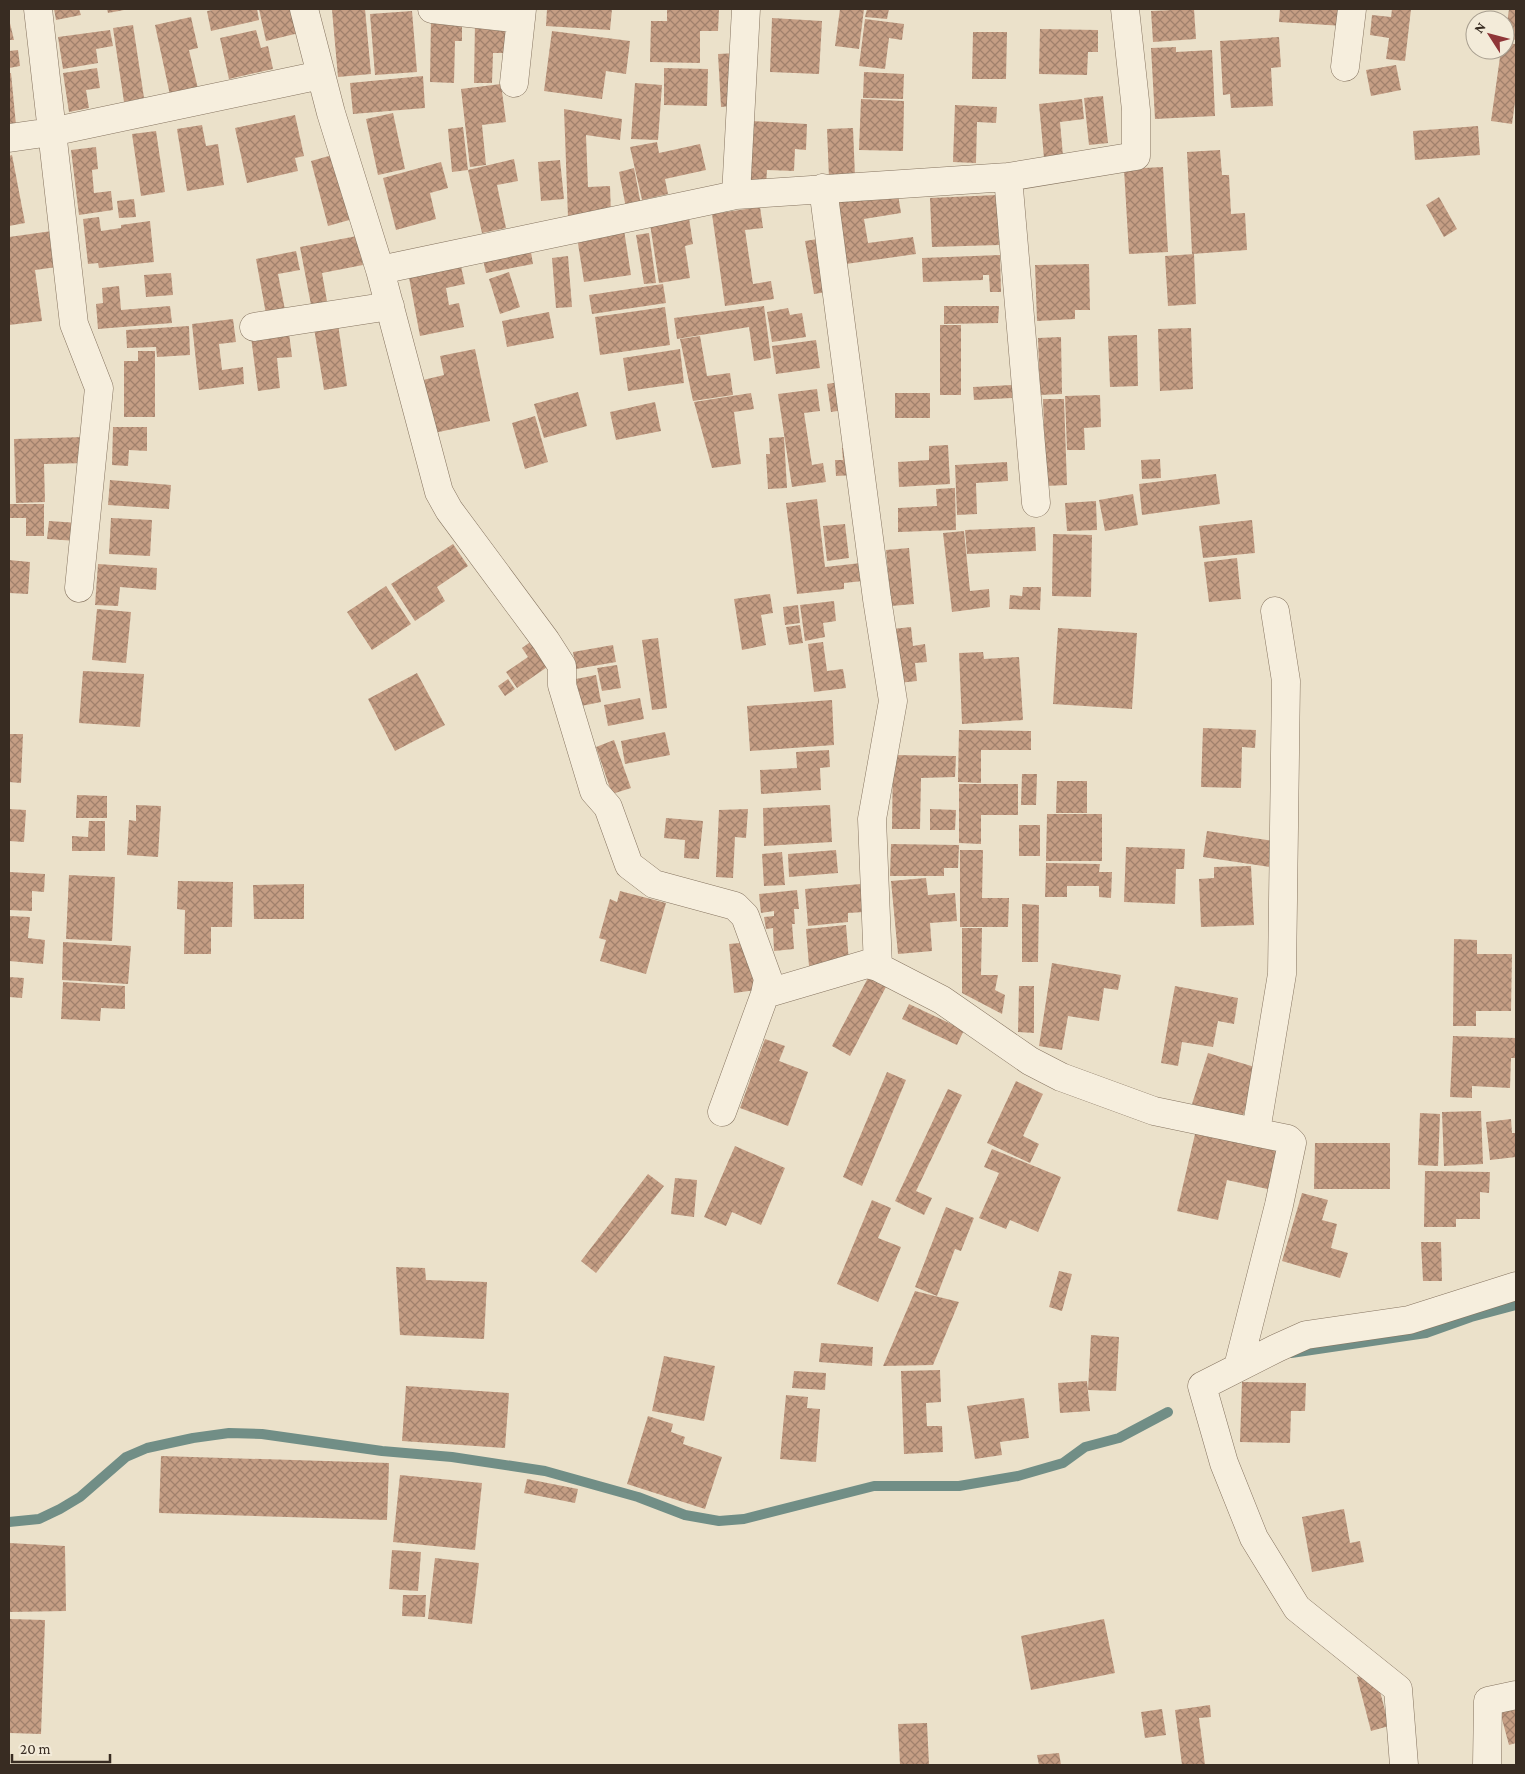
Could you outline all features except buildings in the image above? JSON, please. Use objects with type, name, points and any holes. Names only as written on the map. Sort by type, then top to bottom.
[{"type":"street","points":[[38,9],[74,324],[98,388],[79,588]]},
{"type":"street","points":[[304,9],[331,113],[380,270],[439,492],[449,510],[546,641],[562,666],[562,685],[594,791],[608,807],[629,865],[654,884],[735,906],[745,916],[768,979],[765,994],[722,1112]]},
{"type":"street","points":[[432,9],[521,14],[514,83]]},
{"type":"street","points":[[736,195],[746,9]]},
{"type":"street","points":[[380,270],[736,195],[1008,177],[1136,156],[1136,110],[1125,9]]},
{"type":"street","points":[[1345,67],[1352,9]]},
{"type":"street","points":[[9,138],[51,132],[321,75]]},
{"type":"street","points":[[1008,177],[1036,503]]},
{"type":"street","points":[[823,188],[876,589],[893,701],[872,819],[878,967]]},
{"type":"street","points":[[254,327],[390,306]]},
{"type":"street","points":[[1256,1131],[1282,974],[1286,681],[1275,611]]},
{"type":"street","points":[[765,994],[867,964],[878,967],[942,1000],[1030,1061],[1061,1077],[1154,1111],[1281,1136],[1288,1139],[1292,1143],[1238,1367]]},
{"type":"street","points":[[1404,1765],[1398,1689],[1297,1608],[1254,1538],[1224,1463],[1202,1386],[1306,1335],[1409,1320],[1516,1286]]},
{"type":"street","points":[[1487,1765],[1488,1701],[1516,1695]]},
{"type":"waterway","points":[[1291,1353],[1426,1333],[1471,1317],[1516,1305]]},
{"type":"waterway","points":[[9,1522],[39,1519],[60,1509],[80,1497],[126,1457],[147,1448],[193,1438],[229,1433],[262,1434],[382,1451],[452,1457],[545,1471],[638,1497],[685,1515],[719,1521],[744,1519],[874,1486],[959,1486],[1018,1476],[1063,1463],[1085,1447],[1119,1438],[1168,1412]]}]
